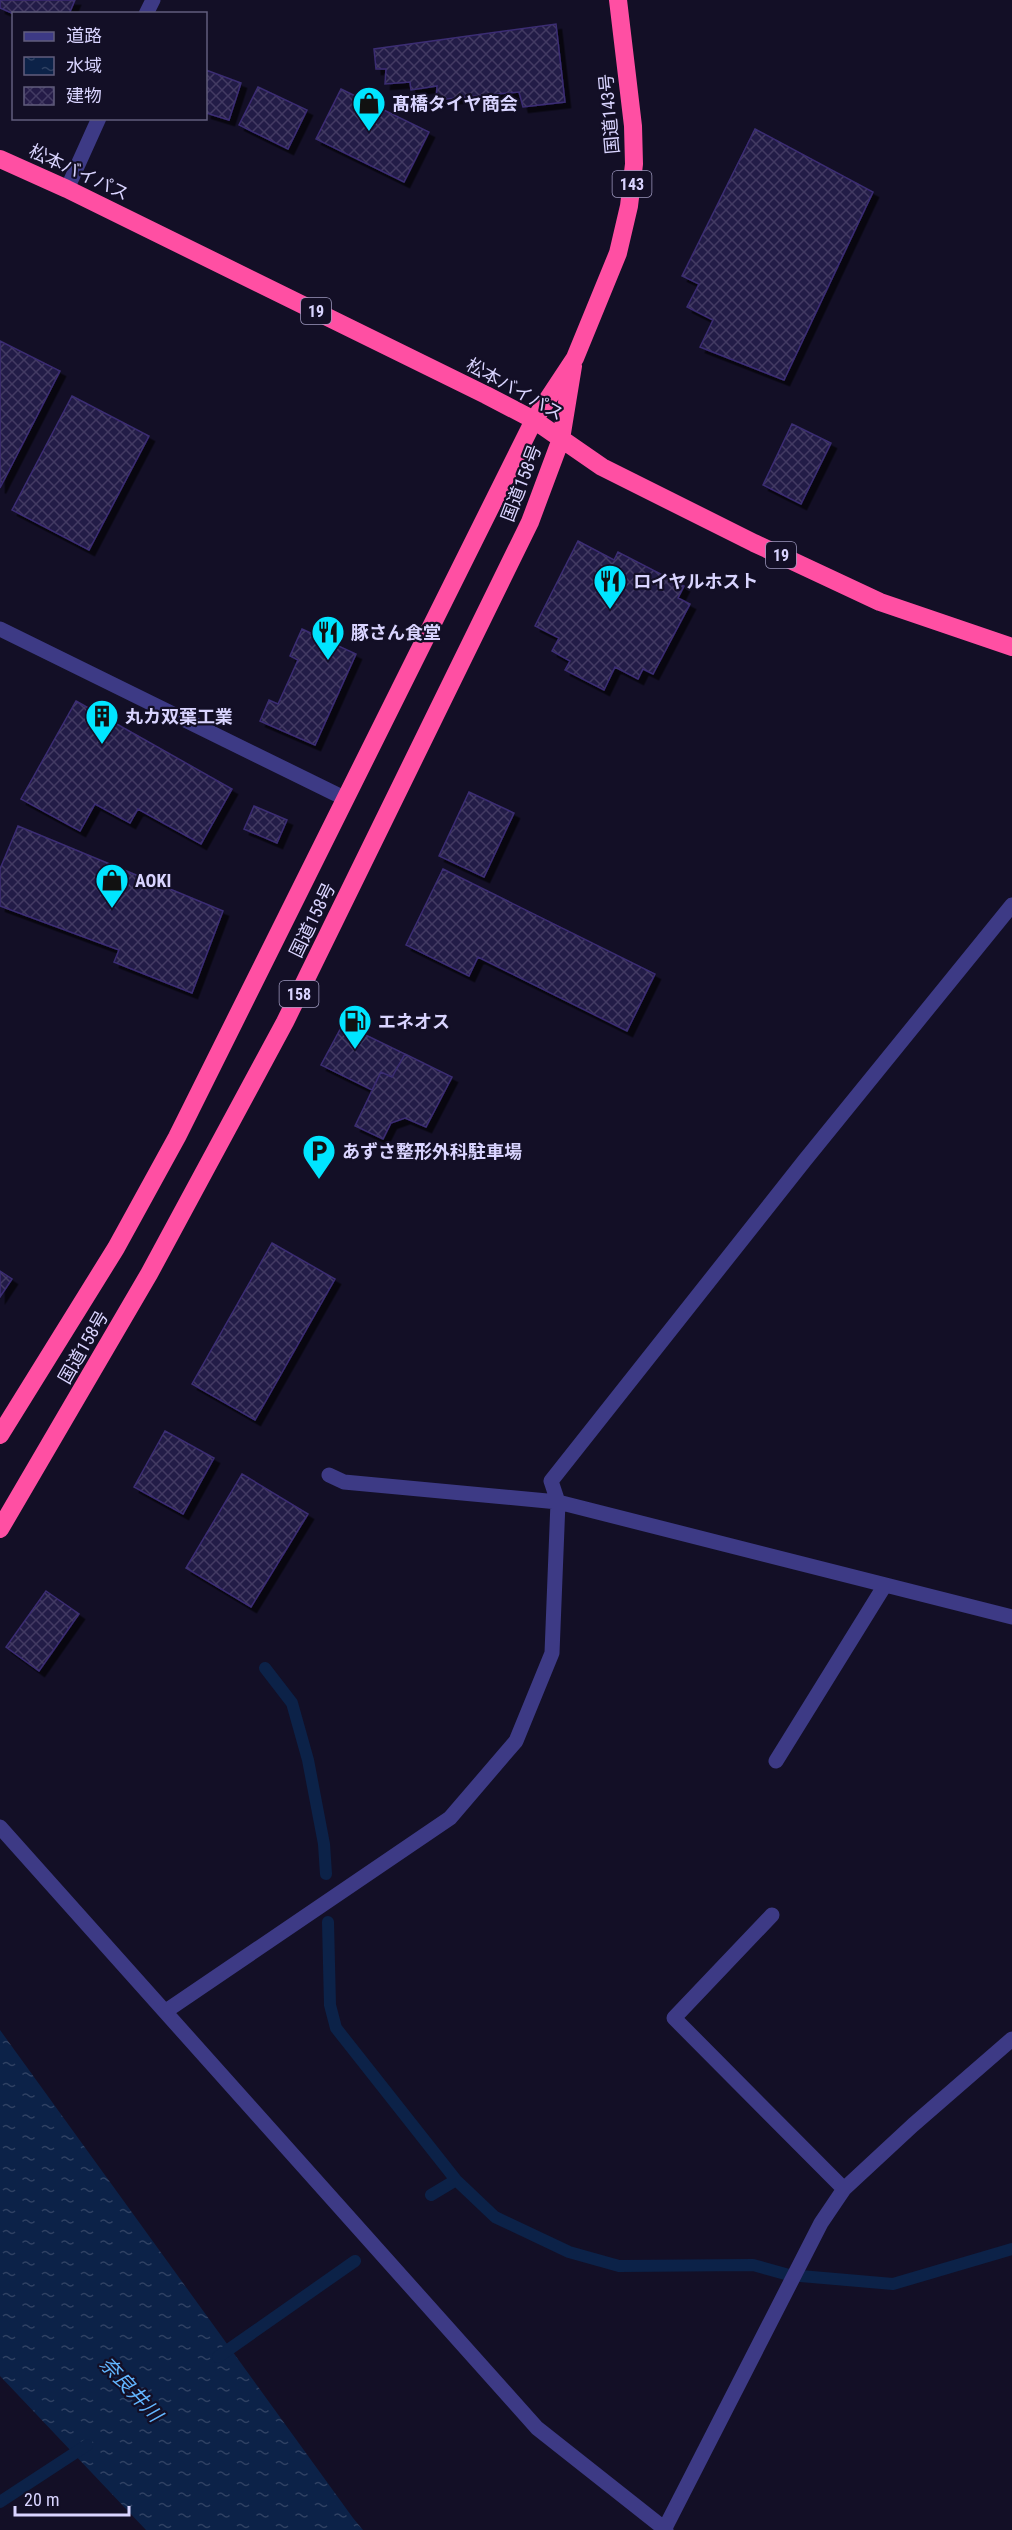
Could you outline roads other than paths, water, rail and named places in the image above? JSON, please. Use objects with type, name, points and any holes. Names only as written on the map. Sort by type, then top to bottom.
[{"type":"highway","name":"国道143号","points":[[534,420],[575,358],[618,253],[629,206],[634,165],[633,126],[618,0]]},
{"type":"highway","name":"松本バイパス","points":[[0,159],[67,189],[486,395],[534,420],[602,467],[754,543],[880,602],[1012,647]]},
{"type":"highway","name":"国道143号","points":[[561,439],[575,358]]},
{"type":"highway","name":"国道158号","points":[[0,1435],[116,1248],[177,1137],[534,420]]},
{"type":"highway","name":"国道158号","points":[[0,1529],[149,1275],[285,1022],[530,522],[561,439]]},
{"type":"street","points":[[67,189],[98,120]]},
{"type":"street","points":[[0,630],[346,799]]},
{"type":"street","points":[[166,2011],[450,1818],[516,1741],[552,1653],[558,1502],[551,1481],[805,1160],[1012,905]]},
{"type":"street","points":[[329,1475],[344,1482],[558,1502],[1012,1617]]},
{"type":"street","points":[[776,1761],[885,1585]]},
{"type":"street","points":[[0,1827],[537,2428],[665,2530],[821,2223],[844,2189],[1012,2039]]},
{"type":"street","points":[[772,1915],[674,2019],[844,2189]]},
{"type":"water","name":"奈良井川","points":[[0,2030],[363,2530],[146,2530],[0,2376]]},
{"type":"waterway","points":[[265,1668],[292,1703],[308,1760],[324,1844],[326,1874]]},
{"type":"waterway","points":[[328,1922],[330,2005],[336,2028],[456,2180],[495,2217],[569,2252],[619,2266],[753,2265],[789,2275],[893,2284],[1012,2249]]},
{"type":"waterway","points":[[431,2195],[456,2180]]},
{"type":"waterway","points":[[218,2357],[355,2261]]},
{"type":"waterway","points":[[0,2502],[87,2445]]},
{"type":"place","name":"髙橋タイヤ商会","points":[[369,132]]},
{"type":"place","name":"ロイヤルホスト","points":[[610,610]]},
{"type":"place","name":"豚さん食堂","points":[[328,661]]},
{"type":"place","name":"丸カ双葉工業","points":[[102,745]]},
{"type":"place","name":"AOKI","points":[[112,909]]},
{"type":"place","name":"エネオス","points":[[355,1050]]},
{"type":"place","name":"あずさ整形外科駐車場","points":[[319,1180]]}]
